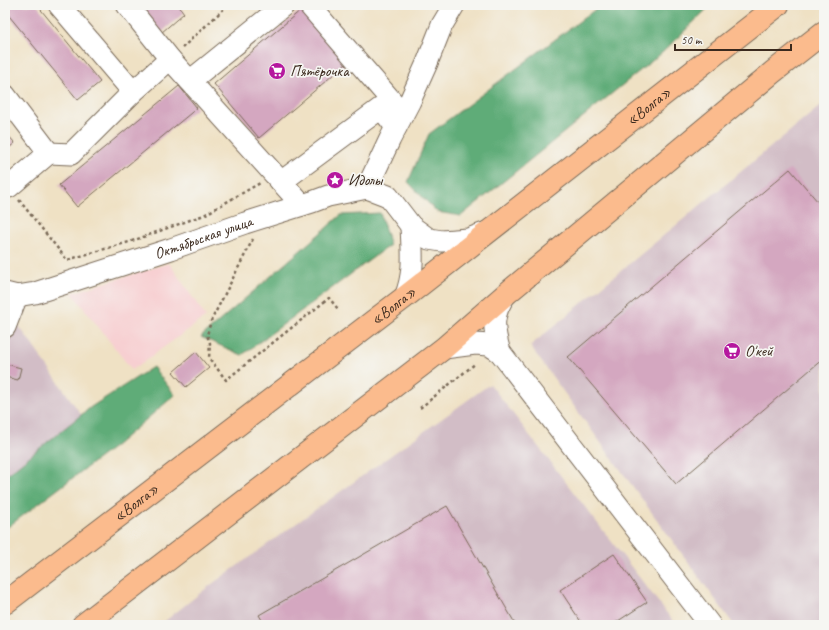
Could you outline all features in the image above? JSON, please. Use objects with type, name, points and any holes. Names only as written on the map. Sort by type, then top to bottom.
[{"type":"highway","name":"«Волга»","points":[[5,603],[405,297],[487,231],[778,5]]},
{"type":"highway","points":[[83,625],[444,348],[506,294],[773,72],[824,32]]},
{"type":"street","points":[[59,5],[132,92]]},
{"type":"street","points":[[127,5],[170,59],[302,205]]},
{"type":"street","points":[[190,81],[284,5]]},
{"type":"street","points":[[309,5],[400,121]]},
{"type":"street","points":[[454,5],[442,25],[427,63],[367,188],[388,196],[411,226],[429,239],[442,242],[468,239],[487,231]]},
{"type":"street","points":[[6,187],[48,153],[71,154],[132,92],[170,59]]},
{"type":"street","points":[[5,95],[48,153]]},
{"type":"street","points":[[277,178],[381,108],[400,121]]},
{"type":"street","name":"Октябрьская улица","points":[[11,294],[35,293],[328,196],[367,188]]},
{"type":"street","points":[[405,297],[410,285],[412,273],[411,226]]},
{"type":"street","points":[[5,327],[11,294]]},
{"type":"street","points":[[506,294],[498,306],[494,322],[496,340],[500,352],[710,625]]},
{"type":"street","points":[[444,348],[474,344],[489,345],[500,352]]},
{"type":"path","points":[[170,59],[228,5]]},
{"type":"path","points":[[6,187],[67,260],[129,242],[204,215],[277,178]]},
{"type":"path","points":[[264,217],[211,321],[207,335],[210,343],[209,358],[226,380],[328,298],[338,309]]},
{"type":"path","points":[[420,408],[477,362]]},
{"type":"shaded area","points":[[824,103],[824,625],[734,625],[530,346]]},
{"type":"shaded area","points":[[169,263],[206,317],[132,370],[72,293]]},
{"type":"shaded area","points":[[5,306],[99,440],[5,512]]},
{"type":"shaded area","points":[[490,384],[676,625],[160,625],[208,587]]},
{"type":"green space","points":[[601,5],[711,5],[663,52],[461,216],[437,212],[408,182],[429,134]]},
{"type":"green space","points":[[380,213],[390,245],[242,355],[201,337],[341,215]]},
{"type":"green space","points":[[153,367],[175,395],[115,446],[5,529],[5,476],[91,407]]},
{"type":"building","points":[[5,5],[37,5],[100,82],[78,100],[5,11]]},
{"type":"building","points":[[138,5],[178,5],[184,13],[161,33]]},
{"type":"building","points":[[302,9],[347,63],[259,138],[214,84]]},
{"type":"building","points":[[179,86],[197,108],[77,207],[59,185]]},
{"type":"building","points":[[5,132],[15,143],[5,151]]},
{"type":"building","points":[[790,169],[824,209],[824,358],[676,484],[568,357]]},
{"type":"building","points":[[196,352],[209,368],[186,387],[173,372]]},
{"type":"building","points":[[6,364],[21,368],[18,380],[5,377]]},
{"type":"building","points":[[447,506],[516,625],[265,625],[259,615]]},
{"type":"building","points":[[614,554],[647,602],[612,625],[583,625],[560,590]]},
{"type":"place","name":"Пятёрочка","points":[[277,71]]},
{"type":"place","name":"Идолы","points":[[335,180]]},
{"type":"place","name":"О'кей","points":[[732,351]]}]
